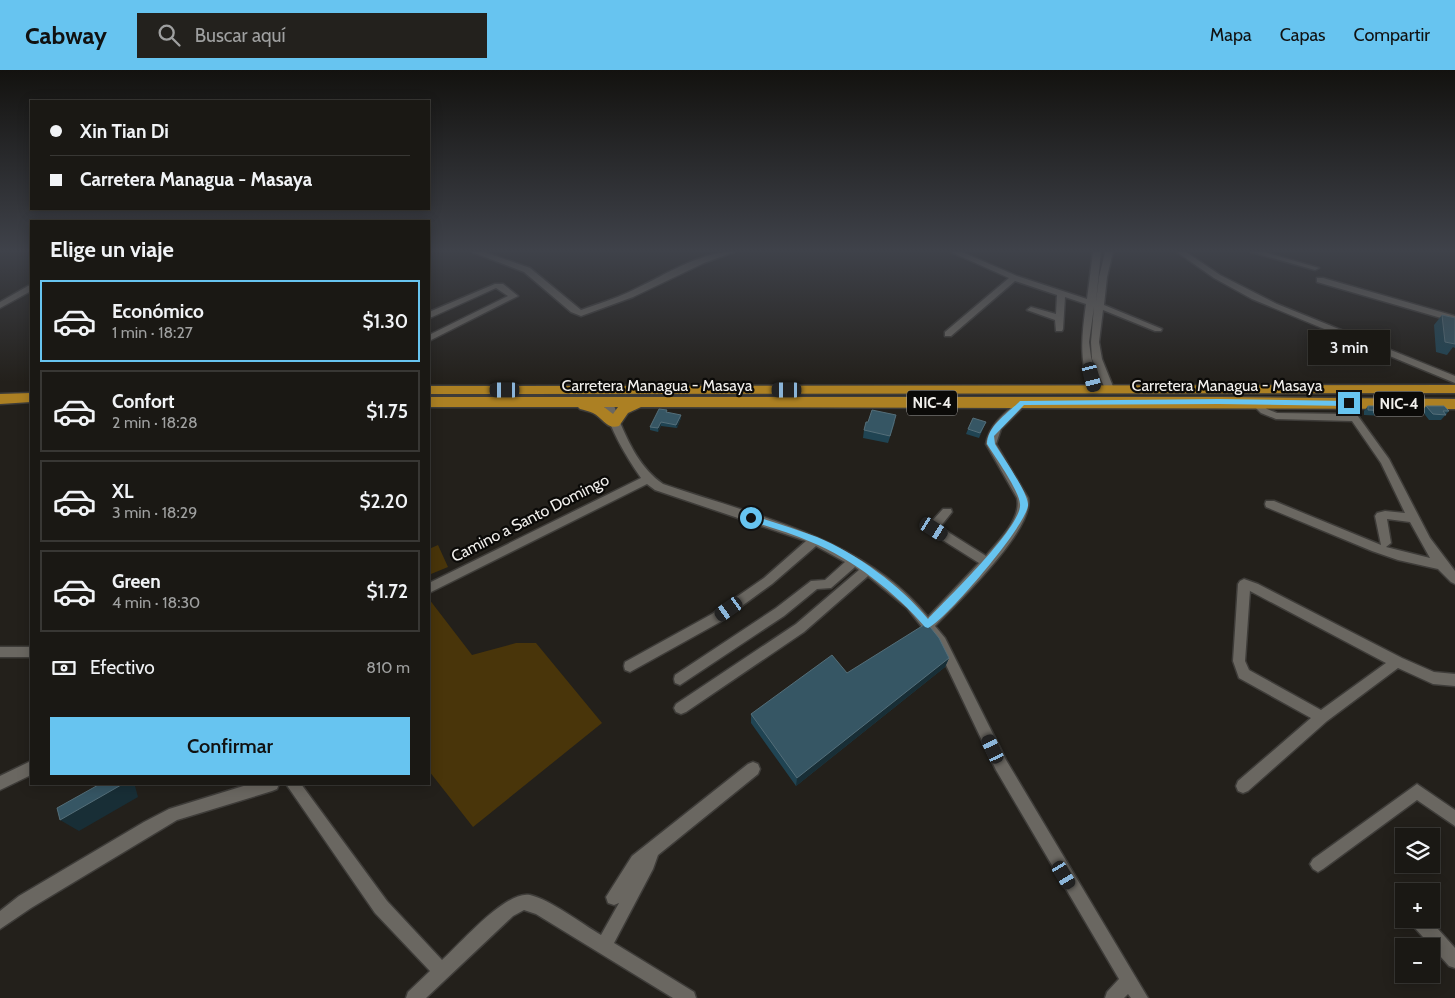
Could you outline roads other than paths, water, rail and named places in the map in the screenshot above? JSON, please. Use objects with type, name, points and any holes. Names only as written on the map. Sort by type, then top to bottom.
[{"type":"highway","name":"Carretera Managua - Masaya","points":[[430,390],[1271,390],[1454,385]]},
{"type":"highway","points":[[1346,403],[1369,399],[1449,397],[1454,385]]},
{"type":"highway","points":[[562,390],[588,395],[608,403],[626,395],[642,392],[715,392],[722,389]]},
{"type":"highway","points":[[1235,389],[1247,395],[1255,402],[1258,397],[1271,390]]},
{"type":"highway","points":[[2,397],[30,390]]},
{"type":"highway","points":[[2,397],[30,398]]},
{"type":"highway","name":"Carretera Managua - Masaya","points":[[430,402],[1255,402],[1455,404]]},
{"type":"highway","points":[[570,403],[599,410],[614,423],[623,410],[639,402]]},
{"type":"street","points":[[0,304],[17,295]]},
{"type":"street","points":[[430,316],[475,295]]},
{"type":"street","points":[[430,337],[513,295]]},
{"type":"street","points":[[557,295],[574,310],[581,313],[629,295]]},
{"type":"street","points":[[948,334],[994,295]]},
{"type":"street","points":[[1059,328],[1061,295]]},
{"type":"street","points":[[1066,295],[1100,306],[1158,329]]},
{"type":"street","points":[[1090,295],[1085,342],[1086,357],[1095,389]]},
{"type":"street","points":[[1101,295],[1095,342],[1096,359],[1109,390]]},
{"type":"street","points":[[1250,295],[1454,385]]},
{"type":"street","points":[[1373,295],[1455,319]]},
{"type":"street","points":[[1031,310],[1059,318]]},
{"type":"street","points":[[1255,402],[1264,411],[1276,416],[1354,418]]},
{"type":"street","points":[[608,403],[614,423],[648,479],[677,494],[815,540],[868,569],[911,604],[941,642],[1001,765],[1128,981],[1140,998]]},
{"type":"street","points":[[928,625],[988,563],[1022,516],[1024,504],[1017,487],[991,444],[991,436],[994,430],[1022,403]]},
{"type":"street","points":[[1346,403],[1354,418],[1390,470],[1423,538],[1442,565],[1455,578]]},
{"type":"street","name":"Camino a Santo Domingo","points":[[430,588],[648,479]]},
{"type":"street","points":[[1270,504],[1389,554],[1416,562],[1442,565]]},
{"type":"street","points":[[947,512],[934,529],[988,563]]},
{"type":"street","points":[[1385,543],[1381,516],[1413,518]]},
{"type":"street","points":[[630,666],[716,618],[768,581],[815,540]]},
{"type":"street","points":[[680,679],[780,612],[815,584],[827,585],[854,561]]},
{"type":"street","points":[[680,708],[800,628],[868,569]]},
{"type":"street","points":[[1322,717],[1244,674],[1239,661],[1244,584],[1254,587],[1397,662],[1433,678],[1455,680]]},
{"type":"street","points":[[0,652],[30,652]]},
{"type":"street","points":[[1243,786],[1322,717],[1397,662]]},
{"type":"street","points":[[0,783],[30,768]]},
{"type":"street","points":[[614,897],[637,861],[753,768]]},
{"type":"street","points":[[0,921],[25,902],[148,826],[174,814],[269,785]]},
{"type":"street","points":[[294,785],[381,907],[441,971]]},
{"type":"street","points":[[1318,864],[1417,791],[1455,819]]},
{"type":"street","points":[[604,946],[648,864],[652,850]]},
{"type":"street","points":[[414,998],[507,910],[517,903],[526,902],[542,908],[688,998]]},
{"type":"street","points":[[1426,928],[1455,960]]},
{"type":"street","points":[[1113,998],[1128,981]]}]
